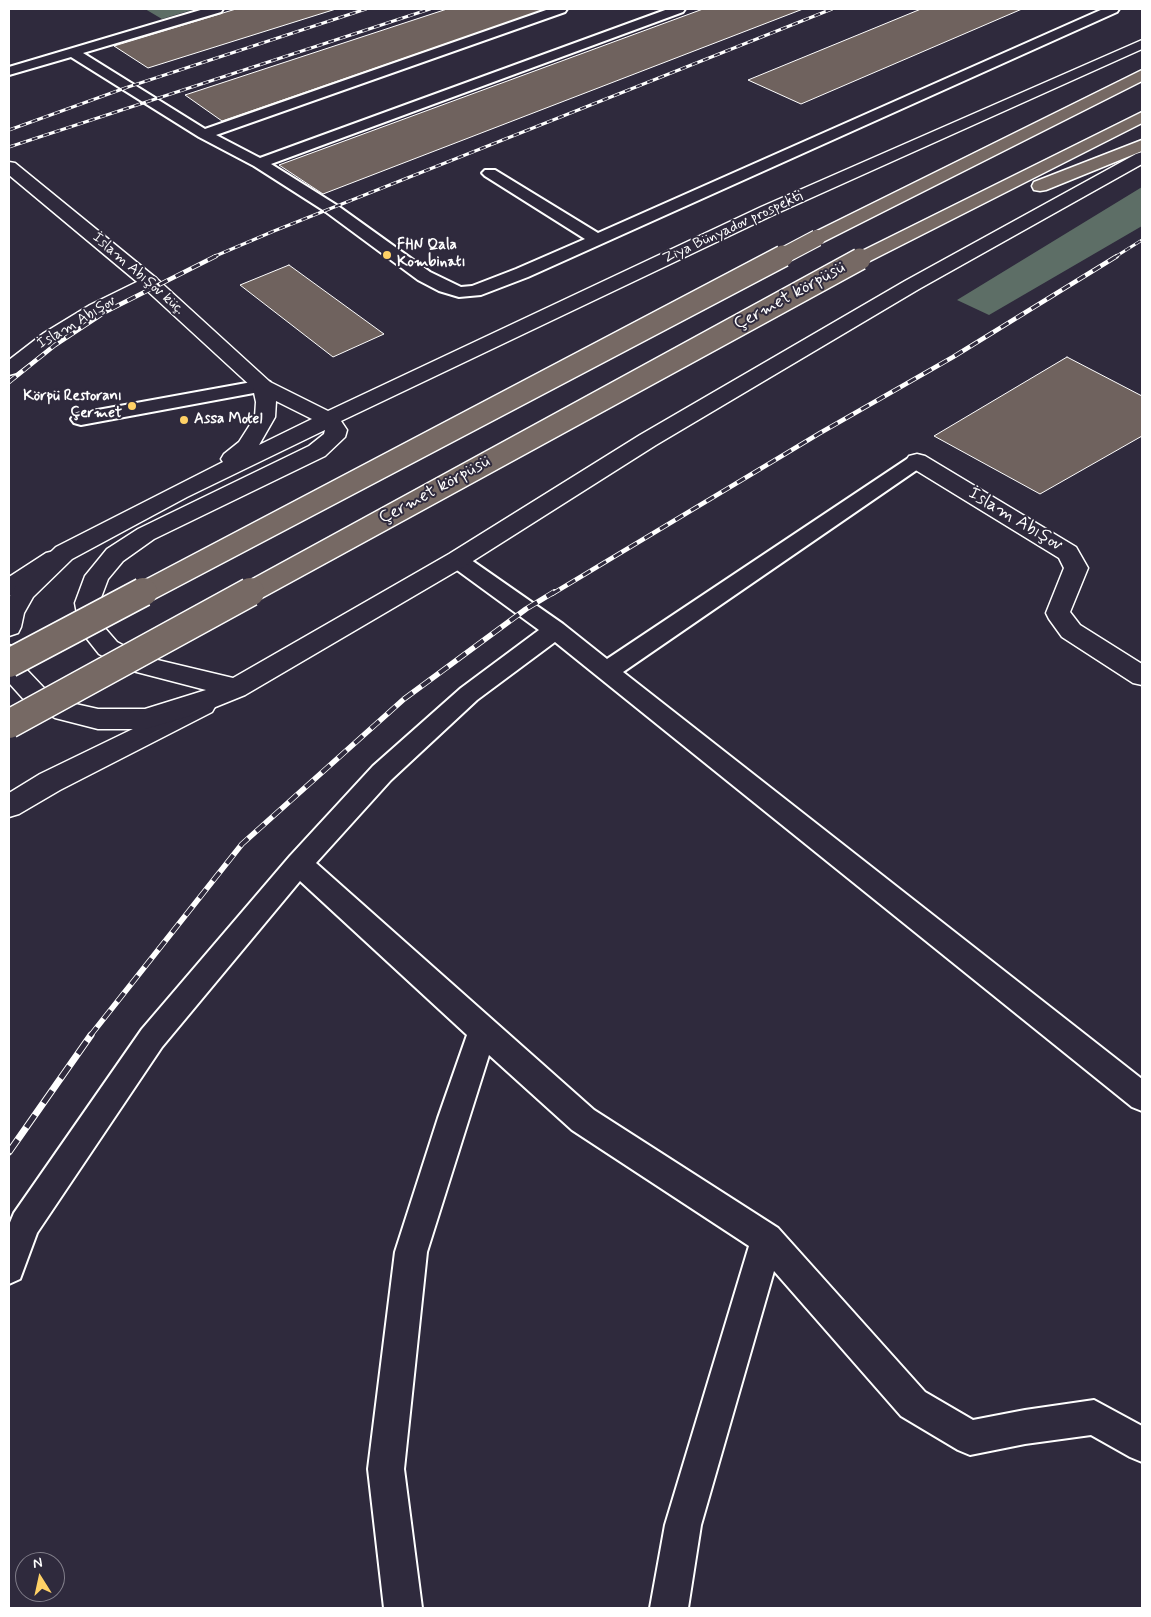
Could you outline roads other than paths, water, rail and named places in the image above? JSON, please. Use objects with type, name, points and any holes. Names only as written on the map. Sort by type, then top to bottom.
[{"type":"main road","name":"Ziya Bünyadov prospekti","points":[[179,492],[328,419],[758,215],[1142,44]]},
{"type":"main road","points":[[9,663],[816,238],[1138,77]]},
{"type":"main road","points":[[860,259],[1142,117]]},
{"type":"main road","points":[[860,259],[1142,145]]},
{"type":"main road","points":[[9,806],[50,782],[236,688],[457,560],[648,440],[912,286],[1142,156]]},
{"type":"main road","name":"İslam Abışov küç.","points":[[9,168],[149,282],[263,386],[328,419]]},
{"type":"main road","name":"Çermet körpüsü","points":[[9,724],[860,259]]},
{"type":"main road","name":"İslam Abışov","points":[[9,369],[59,332],[97,309],[149,282]]},
{"type":"main road","points":[[9,588],[64,553],[179,492],[230,461],[247,446],[258,432],[265,417],[266,402],[263,386]]},
{"type":"main road","points":[[236,688],[138,664],[108,648],[92,630],[87,603],[96,576],[115,555],[146,534],[328,444],[334,437],[336,430],[328,419]]},
{"type":"main road","name":"İslam Abışov","points":[[917,461],[1068,553],[1076,568],[1058,613],[1071,630],[1142,676]]},
{"type":"main road","points":[[9,627],[12,612],[24,592],[64,553]]},
{"type":"main road","points":[[9,654],[14,673],[36,696],[64,711],[98,719],[145,719],[194,706],[236,688]]},
{"type":"lane","points":[[9,72],[217,9]]},
{"type":"lane","points":[[204,134],[561,9]]},
{"type":"lane","points":[[259,163],[679,9]]},
{"type":"lane","points":[[72,52],[204,134],[259,163],[332,209],[424,276],[444,287],[459,292],[475,290],[514,276],[1113,9]]},
{"type":"lane","points":[[490,173],[597,239]]},
{"type":"lane","points":[[81,419],[263,386]]},
{"type":"lane","points":[[607,671],[917,461]]},
{"type":"lane","points":[[457,560],[555,630],[1142,1097]]},
{"type":"lane","points":[[9,1268],[25,1224],[152,1038],[299,864],[382,773],[469,694],[555,630]]},
{"type":"lane","points":[[299,864],[583,1120],[767,1238],[913,1404],[970,1438],[1025,1427],[1094,1417],[1142,1445]]},
{"type":"lane","points":[[403,1608],[386,1469],[411,1252],[453,1118],[483,1031]]},
{"type":"lane","points":[[670,1608],[683,1525],[767,1238]]},
{"type":"railway","points":[[9,130],[128,87],[366,9]]},
{"type":"railway","points":[[9,147],[430,9]]},
{"type":"railway","points":[[213,257],[832,9]]},
{"type":"railway","points":[[1115,257],[1142,240]]},
{"type":"railway","points":[[9,382],[55,345],[105,312],[216,256]]},
{"type":"railway","points":[[552,594],[820,433],[953,357],[1117,256]]},
{"type":"railway","points":[[90,1036],[242,844],[404,699],[526,609],[554,592]]},
{"type":"railway","points":[[9,1152],[91,1035]]},
{"type":"place","name":"FHN Qala Kombinatı","points":[[387,255]]},
{"type":"place","name":"Körpü Restoranı Çermet","points":[[132,406]]},
{"type":"place","name":"Assa Motel","points":[[184,420]]}]
